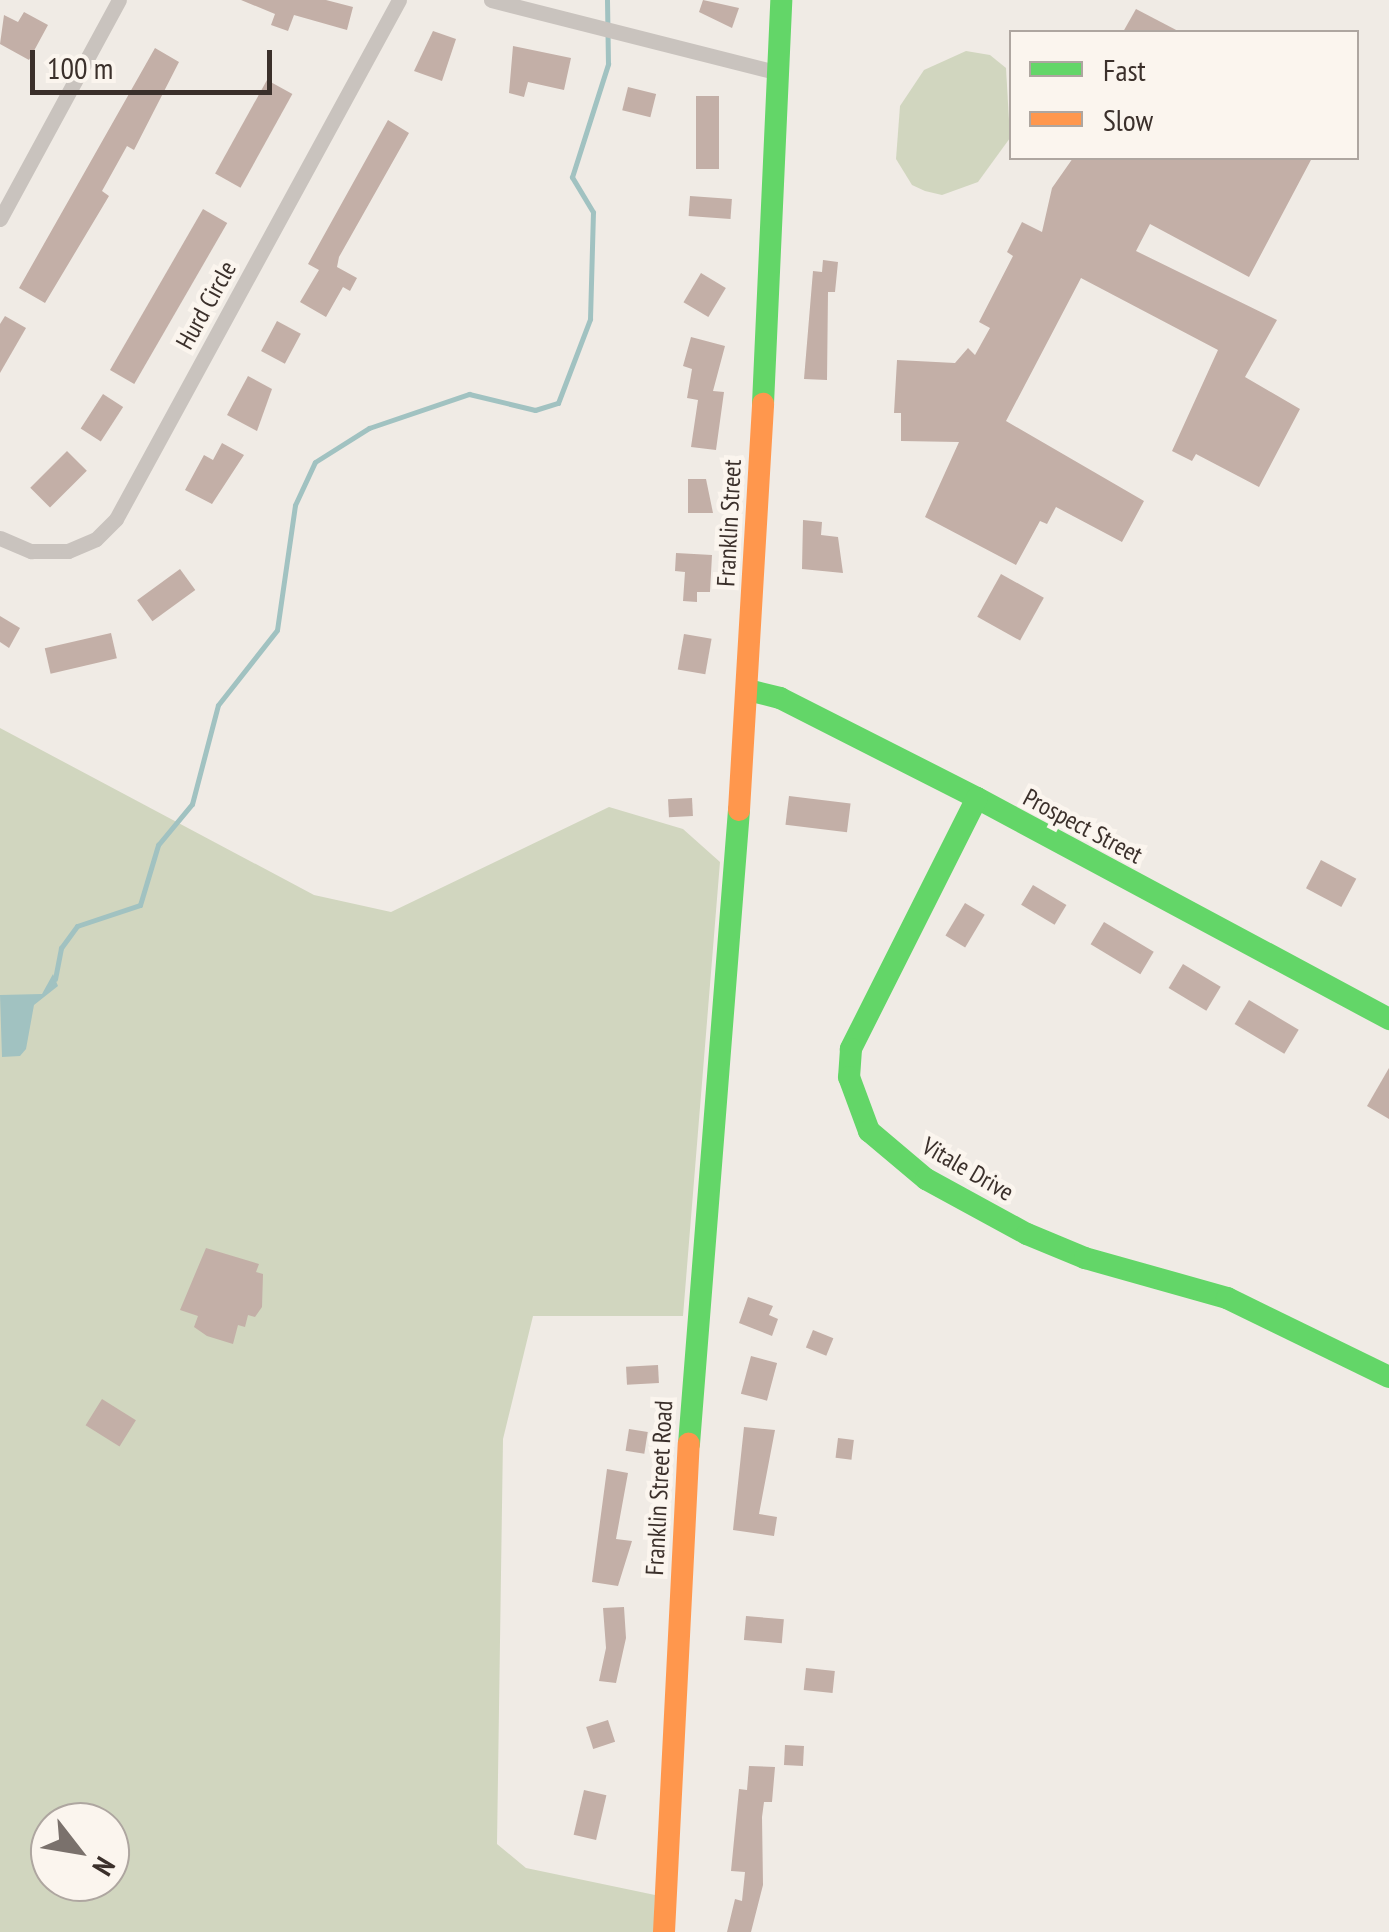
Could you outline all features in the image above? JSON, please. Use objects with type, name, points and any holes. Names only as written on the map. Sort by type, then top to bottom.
[{"type":"street","points":[[0,219],[119,0]]},
{"type":"street","name":"Hurd Circle","points":[[0,538],[31,550],[68,551],[96,538],[116,518],[399,0]]},
{"type":"street","points":[[491,0],[780,74]]},
{"type":"street","name":"Franklin Street","points":[[721,1049],[748,690],[782,0]]},
{"type":"street","name":"Prospect Street","points":[[748,690],[780,698],[977,798],[1389,1019]]},
{"type":"street","name":"Vitale Drive","points":[[977,798],[851,1049],[849,1077],[869,1130],[926,1179],[1027,1234],[1086,1258],[1227,1298],[1389,1377]]},
{"type":"street","name":"Franklin Street Road","points":[[664,1932],[692,1394],[721,1049]]},
{"type":"green space","points":[[966,51],[990,55],[1006,68],[1009,139],[978,182],[942,195],[912,185],[896,159],[900,106],[924,70]]},
{"type":"green space","points":[[0,728],[314,895],[391,912],[609,807],[683,829],[720,862],[683,1316],[533,1316],[503,1439],[497,1844],[526,1868],[655,1895],[654,1932],[0,1932]]},
{"type":"water","points":[[53,974],[58,986],[34,1005],[26,1049],[20,1056],[2,1057],[0,995],[42,994]]},
{"type":"building","points":[[241,0],[326,0],[353,7],[347,30],[294,15],[288,31],[271,25],[275,14]]},
{"type":"building","points":[[703,0],[739,8],[732,28],[699,12]]},
{"type":"building","points":[[1136,9],[1176,30],[1124,30]]},
{"type":"building","points":[[24,12],[48,25],[29,60],[0,44],[4,15],[18,22]]},
{"type":"building","points":[[433,31],[456,39],[442,81],[414,71]]},
{"type":"building","points":[[513,46],[571,58],[564,90],[528,82],[524,97],[509,93]]},
{"type":"building","points":[[155,48],[179,62],[134,150],[127,146],[102,191],[109,196],[45,303],[19,288]]},
{"type":"building","points":[[267,80],[292,94],[240,188],[215,174]]},
{"type":"building","points":[[628,87],[656,94],[650,117],[622,110]]},
{"type":"building","points":[[696,96],[719,96],[719,169],[696,169]]},
{"type":"building","points":[[388,120],[409,133],[339,257],[337,267],[357,278],[350,291],[343,287],[326,317],[300,302],[319,270],[308,264]]},
{"type":"building","points":[[1072,160],[1311,160],[1249,277],[1150,224],[1136,251],[1277,320],[1245,377],[1300,409],[1259,487],[1196,454],[1192,461],[1172,451],[1218,350],[1081,278],[1006,421],[1144,501],[1122,542],[1056,507],[1047,524],[1040,521],[1016,565],[925,517],[959,442],[901,441],[901,413],[894,413],[897,360],[955,363],[968,348],[975,355],[990,328],[979,322],[1013,256],[1007,252],[1022,222],[1042,232],[1052,188]]},
{"type":"building","points":[[690,196],[732,199],[731,219],[689,216]]},
{"type":"building","points":[[203,209],[227,223],[134,384],[110,370]]},
{"type":"building","points":[[823,260],[838,262],[835,292],[828,292],[827,380],[804,379],[813,271],[822,272]]},
{"type":"building","points":[[701,273],[726,288],[708,317],[683,302]]},
{"type":"building","points":[[5,316],[26,328],[0,373],[0,324]]},
{"type":"building","points":[[277,321],[301,334],[285,364],[261,351]]},
{"type":"building","points":[[691,337],[725,346],[713,391],[724,392],[716,450],[691,447],[698,400],[687,398],[692,369],[683,366]]},
{"type":"building","points":[[248,376],[272,389],[257,431],[227,415]]},
{"type":"building","points":[[103,394],[123,407],[101,441],[81,428]]},
{"type":"building","points":[[222,443],[244,455],[212,504],[185,490],[204,455],[213,460]]},
{"type":"building","points":[[67,451],[87,471],[50,508],[30,488]]},
{"type":"building","points":[[688,479],[706,479],[713,513],[688,513]]},
{"type":"building","points":[[803,520],[822,522],[821,535],[838,537],[843,573],[802,569]]},
{"type":"building","points":[[676,553],[712,555],[710,592],[697,592],[697,602],[683,601],[685,572],[675,571]]},
{"type":"building","points":[[180,569],[195,590],[152,621],[137,600]]},
{"type":"building","points":[[1001,574],[1044,598],[1020,641],[977,617]]},
{"type":"building","points":[[0,616],[20,628],[9,648],[0,642]]},
{"type":"building","points":[[111,633],[117,658],[51,674],[45,648]]},
{"type":"building","points":[[684,634],[712,639],[705,674],[678,669]]},
{"type":"building","points":[[789,796],[851,804],[847,832],[785,825]]},
{"type":"building","points":[[692,798],[693,816],[669,817],[668,799]]},
{"type":"building","points":[[1321,860],[1356,879],[1341,907],[1306,888]]},
{"type":"building","points":[[1033,885],[1066,905],[1055,925],[1021,905]]},
{"type":"building","points":[[965,903],[985,915],[965,947],[945,936]]},
{"type":"building","points":[[1104,922],[1154,952],[1140,974],[1091,944]]},
{"type":"building","points":[[1183,964],[1221,987],[1206,1011],[1169,988]]},
{"type":"building","points":[[1249,1000],[1299,1030],[1284,1054],[1235,1024]]},
{"type":"building","points":[[1389,1068],[1389,1119],[1367,1106]]},
{"type":"building","points":[[206,1248],[259,1264],[256,1272],[263,1274],[262,1307],[255,1317],[248,1315],[245,1327],[238,1325],[233,1344],[207,1336],[194,1327],[198,1316],[180,1310]]},
{"type":"building","points":[[748,1297],[773,1306],[769,1315],[778,1319],[772,1336],[739,1323]]},
{"type":"building","points":[[813,1330],[833,1338],[826,1356],[806,1348]]},
{"type":"building","points":[[751,1356],[777,1363],[767,1401],[741,1394]]},
{"type":"building","points":[[658,1365],[659,1383],[627,1385],[626,1367]]},
{"type":"building","points":[[102,1399],[136,1420],[119,1446],[86,1425]]},
{"type":"building","points":[[744,1427],[775,1430],[759,1514],[777,1517],[774,1536],[733,1530]]},
{"type":"building","points":[[629,1429],[648,1432],[644,1454],[626,1451]]},
{"type":"building","points":[[838,1438],[854,1440],[851,1460],[836,1458]]},
{"type":"building","points":[[607,1469],[628,1473],[616,1539],[632,1541],[618,1586],[592,1582]]},
{"type":"building","points":[[624,1607],[626,1638],[616,1683],[599,1681],[606,1648],[603,1608]]},
{"type":"building","points":[[746,1616],[784,1619],[782,1643],[744,1640]]},
{"type":"building","points":[[806,1668],[835,1671],[833,1693],[804,1690]]},
{"type":"building","points":[[608,1720],[615,1742],[593,1749],[586,1727]]},
{"type":"building","points":[[785,1745],[804,1746],[803,1766],[784,1765]]},
{"type":"building","points":[[749,1766],[775,1767],[772,1802],[764,1802],[762,1817],[763,1885],[751,1932],[727,1932],[735,1899],[742,1901],[745,1872],[731,1871],[739,1789],[747,1790]]},
{"type":"building","points":[[584,1790],[606,1795],[596,1840],[574,1835]]},
{"type":"waterway","points":[[55,979],[61,948],[77,926],[140,905],[158,845],[192,804],[218,705],[277,630],[295,505],[315,462],[369,428],[469,394],[535,410],[558,403],[590,319],[593,212],[572,177],[608,64],[607,0]]},
{"type":"traffic: fast","points":[[763,404],[781,0]]},
{"type":"traffic: fast","points":[[748,690],[780,698],[977,798],[1389,1019]]},
{"type":"traffic: fast","points":[[977,798],[851,1049],[849,1077],[869,1131],[926,1179],[1027,1234],[1085,1258],[1227,1298],[1389,1377]]},
{"type":"traffic: fast","points":[[689,1444],[739,810]]},
{"type":"traffic: slow","points":[[739,810],[763,404]]},
{"type":"traffic: slow","points":[[664,1932],[689,1444]]}]
